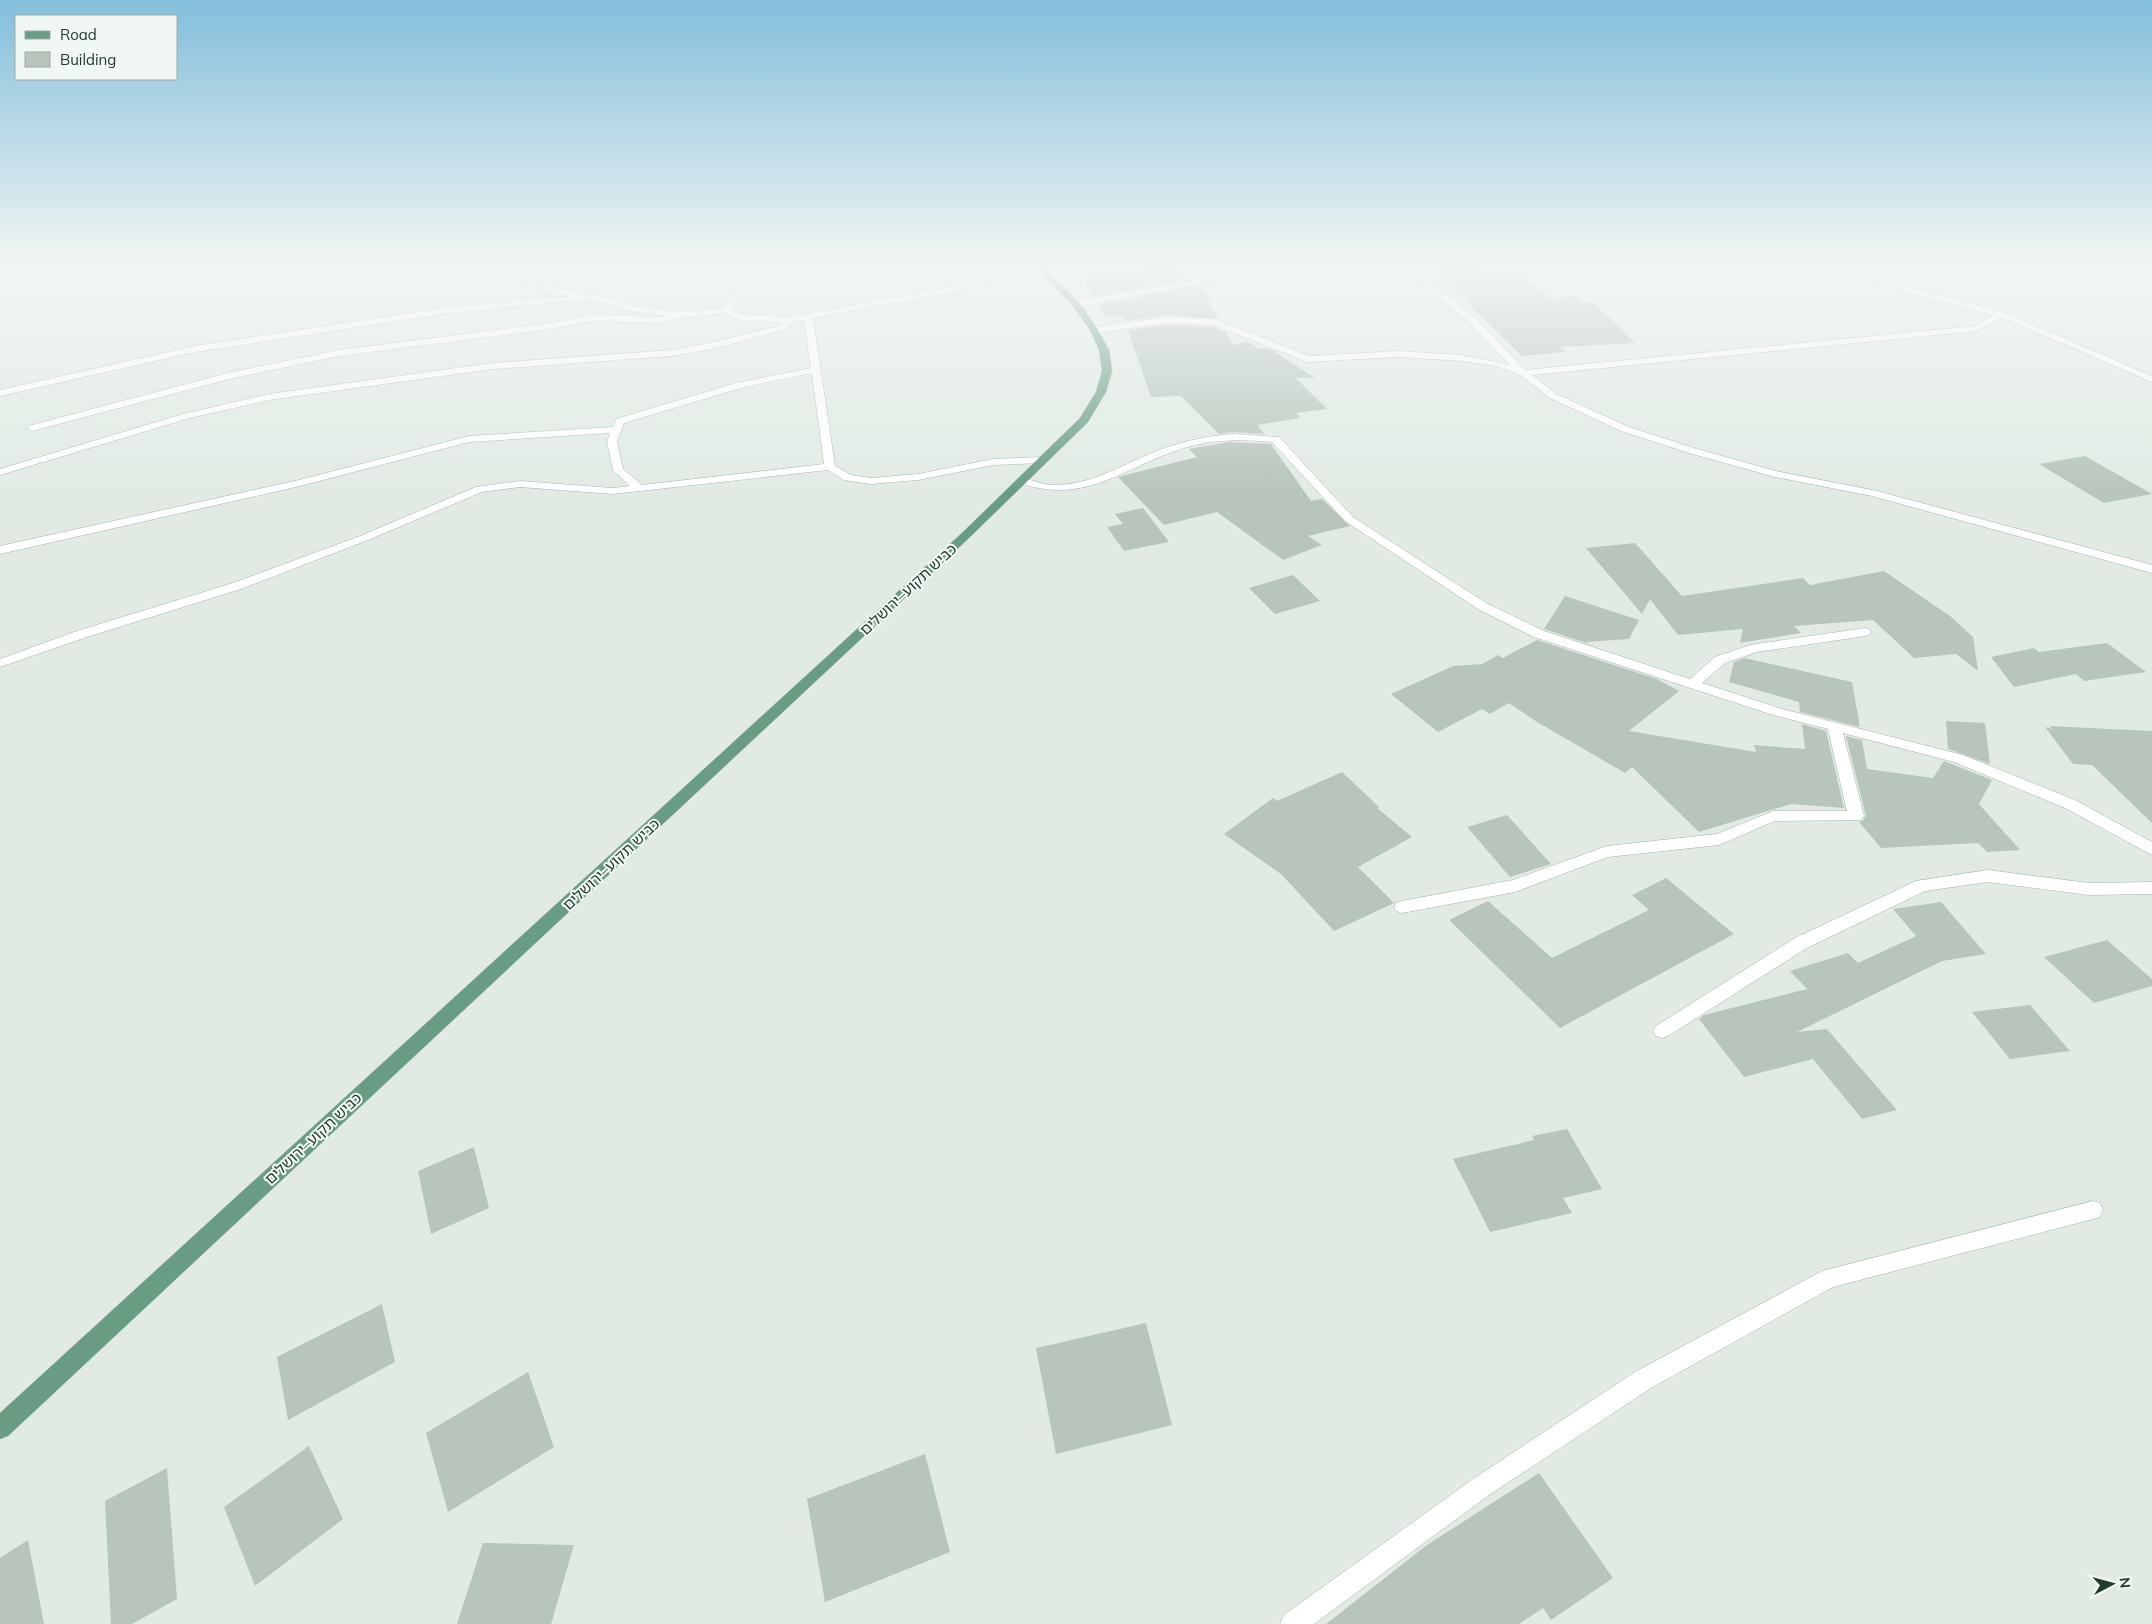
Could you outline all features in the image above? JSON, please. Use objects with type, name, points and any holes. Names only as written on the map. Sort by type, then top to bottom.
[{"type":"main road","name":"כביש תקוע–ירושלים","points":[[0,1428],[959,542],[1084,420],[1101,392],[1106,372],[1104,350],[1099,341]]},
{"type":"street","points":[[0,393],[195,349],[249,341]]},
{"type":"street","points":[[32,428],[228,376],[339,353],[435,341]]},
{"type":"street","points":[[0,472],[188,416],[270,397],[493,366],[608,356],[672,353],[736,341]]},
{"type":"street","points":[[811,341],[830,467]]},
{"type":"street","points":[[1262,341],[1308,359],[1398,354],[1498,364],[1522,374],[1863,341]]},
{"type":"street","points":[[1491,341],[1522,374],[1553,396],[1624,429],[1693,451],[1776,474],[1873,493],[2152,569]]},
{"type":"street","points":[[2063,341],[2152,379]]},
{"type":"street","points":[[639,488],[618,470],[612,442],[620,421],[739,385],[814,370]]},
{"type":"street","points":[[0,550],[300,483],[469,439],[616,430]]},
{"type":"street","points":[[1022,480],[1038,486],[1068,488],[1133,465],[1167,450],[1226,436],[1274,439],[1349,519],[1482,606],[1539,634],[1778,712],[1958,758],[2070,804],[2152,849]]},
{"type":"street","points":[[0,663],[82,634],[237,586],[364,538],[480,489],[520,484],[613,491],[830,467],[848,478],[871,481],[918,477],[993,462],[1042,460]]},
{"type":"street","points":[[1692,684],[1720,660],[1755,648],[1865,632]]},
{"type":"street","points":[[1402,907],[1515,886],[1607,852],[1719,838],[1773,816],[1856,816],[1834,726]]},
{"type":"street","points":[[1662,1031],[1801,943],[1922,885],[1988,876],[2089,889],[2152,888]]},
{"type":"street","points":[[1294,1624],[1480,1487],[1643,1380],[1829,1278],[2093,1210]]},
{"type":"building","points":[[1132,341],[1231,341],[1233,345],[1247,341],[1259,349],[1266,348],[1272,350],[1315,378],[1296,378],[1327,409],[1296,413],[1300,418],[1257,425],[1264,434],[1233,432],[1219,434],[1181,396],[1151,397]]},
{"type":"building","points":[[1506,341],[1633,341],[1635,343],[1560,347],[1566,352],[1522,356]]},
{"type":"building","points":[[1228,442],[1271,444],[1311,501],[1322,499],[1350,526],[1308,536],[1322,545],[1283,560],[1217,512],[1164,525],[1118,477],[1197,457],[1189,449]]},
{"type":"building","points":[[2085,456],[2152,494],[2104,503],[2039,464]]},
{"type":"building","points":[[1143,508],[1169,542],[1124,551],[1107,527],[1123,524],[1115,514]]},
{"type":"building","points":[[1635,543],[1682,596],[1803,578],[1810,585],[1884,571],[1950,616],[1973,637],[1978,671],[1956,654],[1914,658],[1873,620],[1794,626],[1801,633],[1740,643],[1743,629],[1678,635],[1650,599],[1642,614],[1586,548]]},
{"type":"building","points":[[1293,575],[1320,601],[1275,614],[1249,588]]},
{"type":"building","points":[[1565,596],[1639,620],[1629,639],[1586,642],[1589,644],[1544,629]]},
{"type":"building","points":[[1537,640],[1657,679],[1679,691],[1629,731],[1756,752],[1754,745],[1805,749],[1802,724],[1826,731],[1844,808],[1791,804],[1699,832],[1632,767],[1625,773],[1537,722],[1509,703],[1490,714],[1482,709],[1438,732],[1391,694],[1453,666],[1482,664],[1498,655],[1503,658]]},
{"type":"building","points":[[2107,643],[2146,672],[2084,681],[2076,674],[2014,687],[1991,657],[2034,648],[2039,652]]},
{"type":"building","points":[[1744,658],[1852,682],[1860,727],[1800,712],[1799,702],[1729,682],[1734,662]]},
{"type":"building","points":[[1946,721],[1985,723],[1990,764],[1948,749]]},
{"type":"building","points":[[2049,726],[2152,731],[2152,823],[2092,765],[2073,764],[2045,727],[2052,729]]},
{"type":"building","points":[[1846,736],[1862,740],[1867,769],[1933,778],[1944,761],[1992,780],[1979,804],[2020,850],[1987,852],[1978,843],[1881,848],[1859,822],[1866,816]]},
{"type":"building","points":[[1342,772],[1379,807],[1377,808],[1412,837],[1358,867],[1394,903],[1334,931],[1281,874],[1224,834],[1273,798],[1277,801]]},
{"type":"building","points":[[1507,815],[1551,864],[1510,877],[1467,827]]},
{"type":"building","points":[[1666,878],[1734,934],[1560,1028],[1449,920],[1488,901],[1552,958],[1649,910],[1632,895]]},
{"type":"building","points":[[1941,902],[1986,954],[1942,961],[1797,1032],[1827,1029],[1897,1110],[1862,1119],[1813,1059],[1744,1077],[1699,1019],[1704,1015],[1807,989],[1790,971],[1848,953],[1858,963],[1916,936],[1893,909]]},
{"type":"building","points":[[2107,940],[2152,979],[2152,986],[2094,1003],[2044,957]]},
{"type":"building","points":[[2030,1005],[2070,1051],[2010,1059],[1972,1012]]},
{"type":"building","points":[[1567,1129],[1602,1189],[1563,1198],[1572,1213],[1490,1232],[1453,1159],[1534,1140],[1532,1136]]},
{"type":"building","points":[[474,1147],[489,1208],[431,1234],[418,1171]]},
{"type":"building","points":[[382,1304],[395,1362],[288,1420],[277,1357]]},
{"type":"building","points":[[1146,1323],[1172,1425],[1056,1454],[1036,1348]]},
{"type":"building","points":[[528,1372],[554,1447],[448,1512],[426,1433]]},
{"type":"building","points":[[309,1446],[343,1519],[255,1586],[224,1507]]},
{"type":"building","points":[[925,1454],[950,1552],[825,1602],[807,1499]]},
{"type":"building","points":[[167,1468],[177,1599],[132,1624],[111,1624],[105,1501]]},
{"type":"building","points":[[1539,1473],[1613,1578],[1551,1620],[1543,1608],[1519,1624],[1326,1624],[1427,1545]]},
{"type":"building","points":[[28,1540],[44,1624],[0,1624],[0,1558]]},
{"type":"building","points":[[483,1543],[574,1545],[551,1624],[457,1624]]}]
